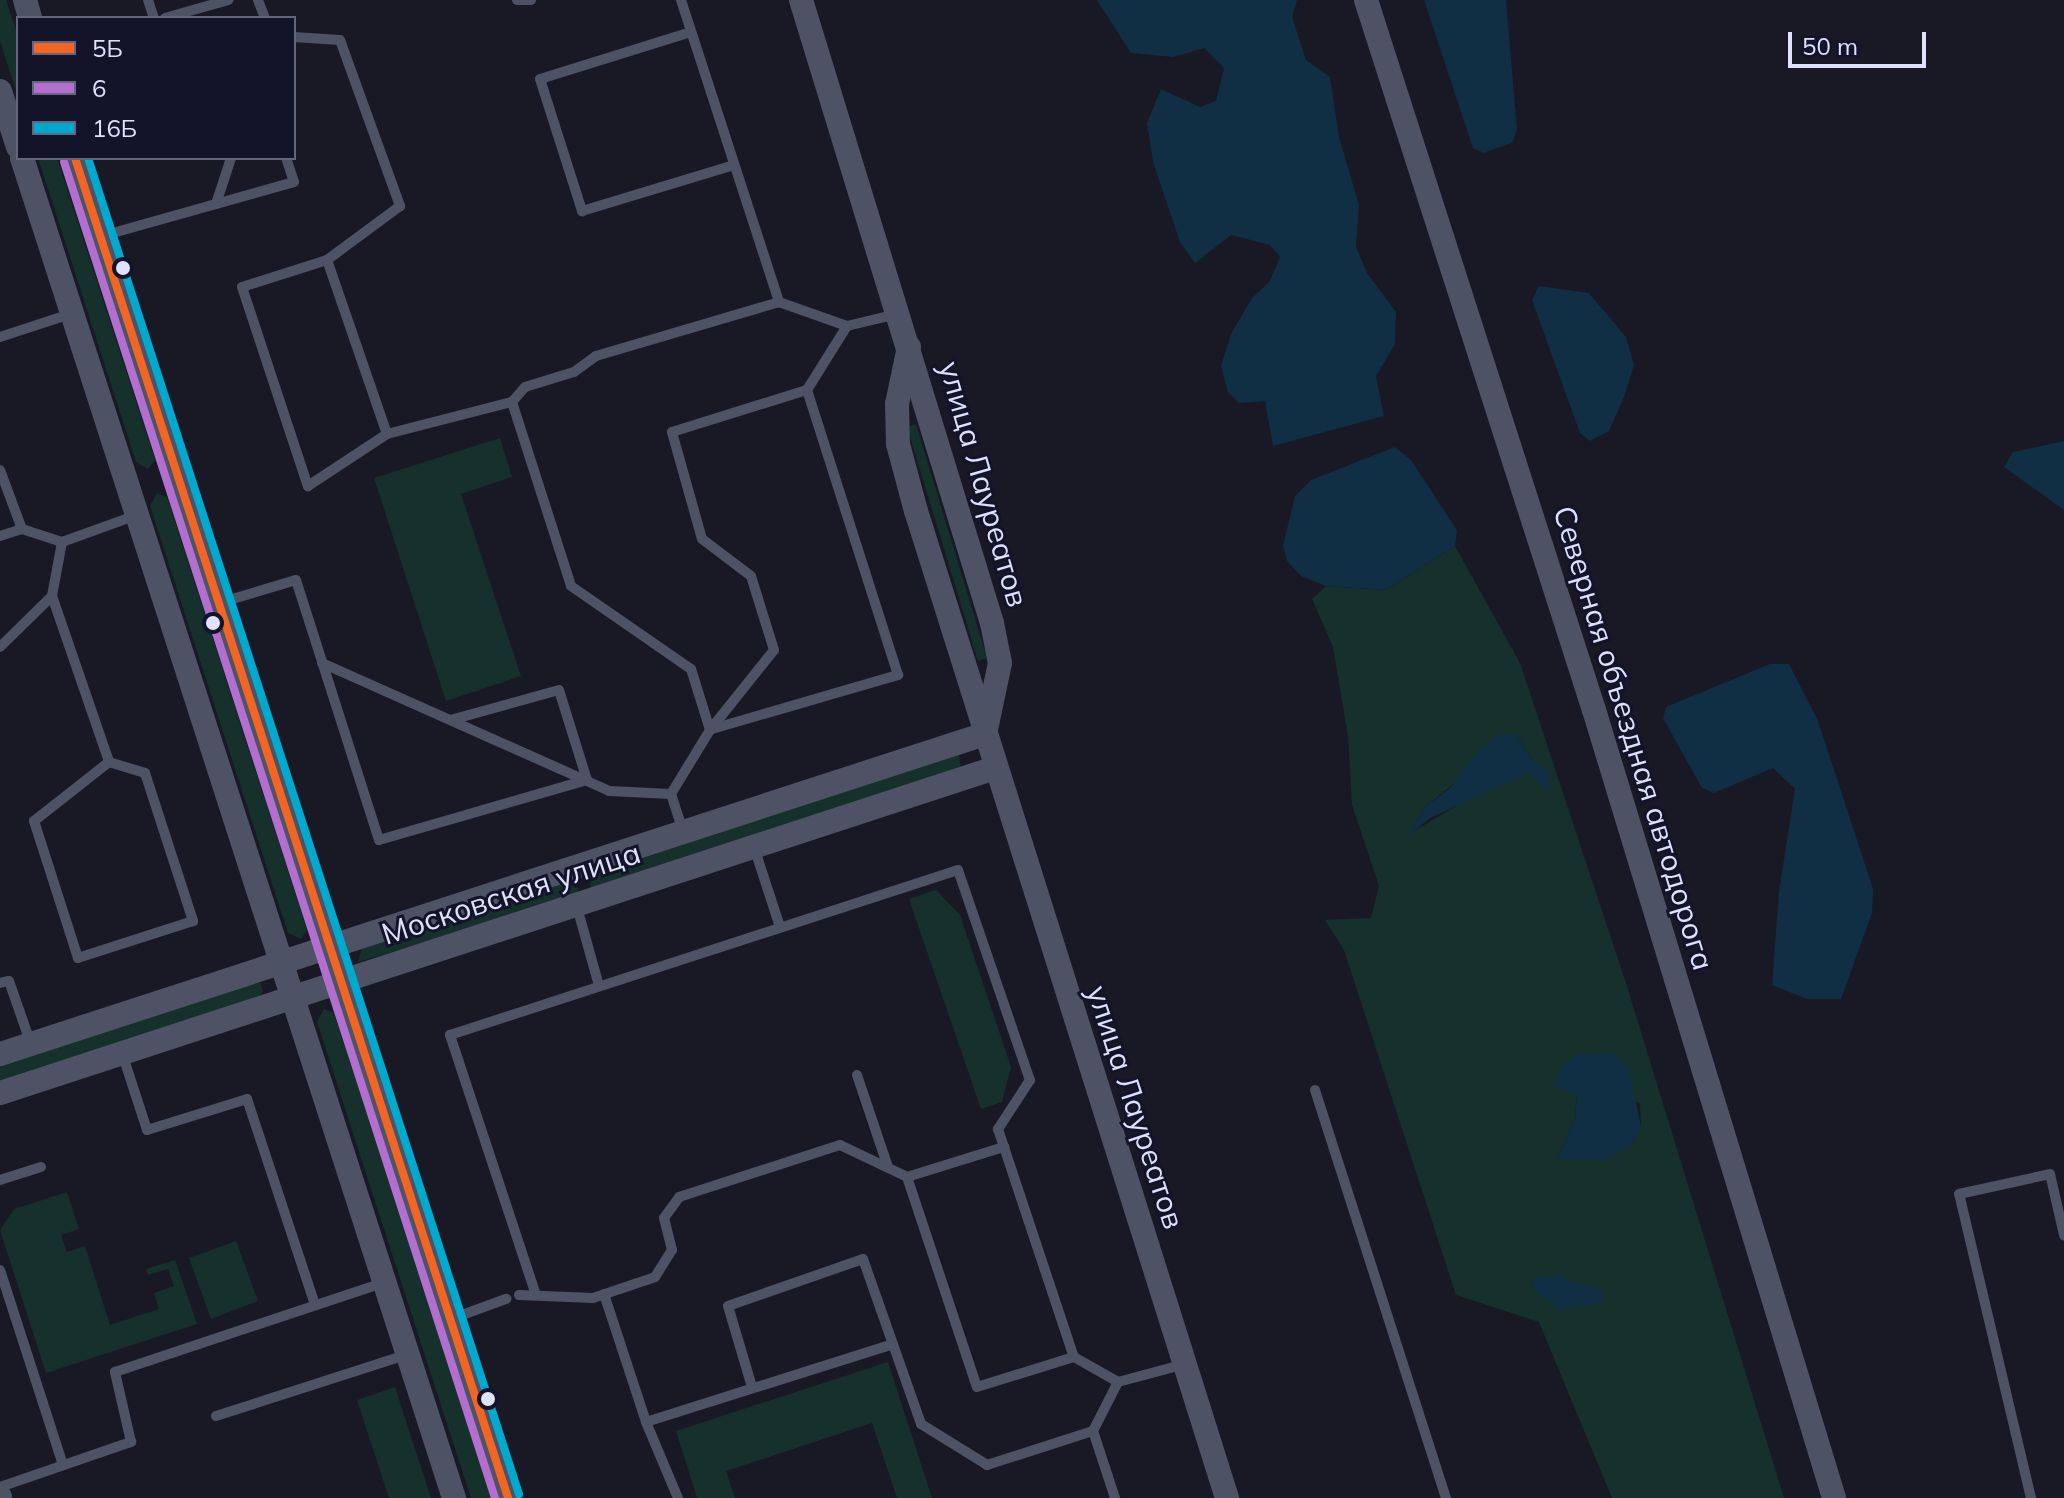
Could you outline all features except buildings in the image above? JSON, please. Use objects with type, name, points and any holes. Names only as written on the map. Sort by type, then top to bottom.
[{"type":"street","name":"улица Лауреатов","points":[[801,0],[992,623],[999,676],[985,734]]},
{"type":"street","name":"Северная объездная автодорога","points":[[1366,0],[1594,710],[1834,1498]]},
{"type":"street","points":[[2,107],[16,142]]},
{"type":"street","points":[[23,160],[454,1498]]},
{"type":"street","points":[[76,160],[508,1498]]},
{"type":"street","name":"улица Лауреатов","points":[[909,347],[897,404],[898,444],[995,768],[1227,1498]]},
{"type":"street","name":"Московская улица","points":[[0,1054],[985,734]]},
{"type":"street","name":"Московская улица","points":[[0,1093],[995,768]]},
{"type":"lane","points":[[172,16],[228,0]]},
{"type":"lane","points":[[517,0],[531,0]]},
{"type":"lane","points":[[681,0],[779,302]]},
{"type":"lane","points":[[691,32],[540,79],[582,211],[734,165]]},
{"type":"lane","points":[[296,37],[340,40],[400,206],[327,260],[242,287],[308,486],[387,434],[512,402],[525,387],[574,372],[596,356],[779,302],[847,326],[899,314]]},
{"type":"lane","points":[[216,204],[230,160]]},
{"type":"lane","points":[[100,237],[294,182],[287,160]]},
{"type":"lane","points":[[327,260],[387,434]]},
{"type":"lane","points":[[0,337],[72,313]]},
{"type":"lane","points":[[671,794],[710,730],[774,650],[751,576],[702,539],[672,432],[807,390],[847,326]]},
{"type":"lane","points":[[710,730],[898,675],[807,390]]},
{"type":"lane","points":[[512,402],[571,586],[691,669],[710,730]]},
{"type":"lane","points":[[0,470],[22,529]]},
{"type":"lane","points":[[0,536],[22,529],[62,542],[137,515]]},
{"type":"lane","points":[[62,542],[52,596],[109,762]]},
{"type":"lane","points":[[217,604],[296,580],[379,840],[587,780]]},
{"type":"lane","points":[[0,647],[52,596]]},
{"type":"lane","points":[[322,663],[609,791],[671,794]]},
{"type":"lane","points":[[451,720],[559,690],[587,780]]},
{"type":"lane","points":[[109,762],[145,773],[193,921],[78,958],[34,821],[109,762]]},
{"type":"lane","points":[[671,794],[684,832]]},
{"type":"lane","points":[[754,847],[780,927]]},
{"type":"lane","points":[[535,1292],[450,1035],[958,870],[1030,1080],[998,1129],[1074,1357],[1118,1382],[1185,1364]]},
{"type":"lane","points":[[576,905],[599,986]]},
{"type":"lane","points":[[0,983],[9,981],[31,1044]]},
{"type":"lane","points":[[122,1053],[147,1130],[247,1099],[315,1305]]},
{"type":"lane","points":[[857,1075],[888,1167]]},
{"type":"lane","points":[[1315,1090],[1446,1498]]},
{"type":"lane","points":[[519,1295],[535,1292],[604,1294],[655,1277],[672,1250],[664,1218],[679,1197],[840,1145],[907,1177],[977,1387],[1074,1357]]},
{"type":"lane","points":[[907,1177],[1004,1147]]},
{"type":"lane","points":[[0,1180],[41,1167]]},
{"type":"lane","points":[[2031,1498],[1959,1194],[2050,1174],[2064,1235]]},
{"type":"lane","points":[[752,1387],[728,1306],[863,1259],[921,1424],[987,1465],[1093,1431],[1118,1382]]},
{"type":"lane","points":[[0,1270],[63,1465]]},
{"type":"lane","points":[[0,1487],[131,1442],[115,1372],[385,1282]]},
{"type":"lane","points":[[604,1294],[646,1422],[678,1498]]},
{"type":"lane","points":[[451,1319],[506,1299]]},
{"type":"lane","points":[[646,1422],[893,1344]]},
{"type":"lane","points":[[216,1416],[408,1354]]},
{"type":"lane","points":[[1093,1431],[1115,1498]]},
{"type":"green space","points":[[0,0],[6,0],[16,30],[16,91],[0,41]]},
{"type":"green space","points":[[39,160],[58,160],[155,460],[148,469],[136,462]]},
{"type":"green space","points":[[916,424],[987,658],[978,661],[907,427]]},
{"type":"green space","points":[[500,438],[512,477],[461,494],[521,676],[446,701],[374,478]]},
{"type":"green space","points":[[157,493],[167,497],[307,930],[301,939],[288,933],[150,506]]},
{"type":"green space","points":[[1455,546],[1520,663],[1626,983],[1784,1498],[1612,1498],[1539,1322],[1456,1295],[1344,950],[1325,920],[1371,918],[1379,886],[1352,805],[1348,736],[1333,647],[1312,599],[1326,586],[1386,590]],"holes":[[[1516,734],[1532,760],[1528,773],[1483,790],[1409,834],[1426,806]],[[1554,1086],[1640,1103],[1641,1126],[1630,1146],[1557,1159],[1575,1118],[1577,1094]]]},
{"type":"green space","points":[[959,755],[961,769],[593,892],[587,874]]},
{"type":"green space","points":[[574,878],[580,896],[358,962],[362,948]]},
{"type":"green space","points":[[936,890],[960,915],[1011,1067],[1002,1102],[981,1109],[909,899]]},
{"type":"green space","points":[[259,980],[263,991],[259,997],[0,1083],[0,1063]]},
{"type":"green space","points":[[324,1009],[334,1013],[491,1498],[471,1498],[317,1022]]},
{"type":"green space","points":[[67,1192],[79,1229],[61,1235],[67,1252],[85,1246],[110,1325],[159,1309],[154,1293],[174,1286],[168,1269],[148,1275],[146,1269],[175,1260],[197,1324],[46,1373],[0,1230],[14,1209]]},
{"type":"green space","points":[[236,1241],[258,1301],[211,1319],[189,1258]]},
{"type":"green space","points":[[888,1362],[932,1498],[897,1498],[872,1423],[726,1471],[735,1498],[697,1498],[676,1431]]},
{"type":"green space","points":[[395,1387],[431,1498],[389,1498],[357,1400]]},
{"type":"water","points":[[1097,0],[1297,0],[1292,17],[1306,60],[1330,77],[1339,137],[1359,205],[1356,247],[1367,273],[1396,312],[1395,344],[1376,376],[1384,416],[1273,446],[1265,401],[1239,403],[1228,392],[1221,366],[1231,334],[1252,298],[1270,281],[1280,257],[1270,245],[1231,235],[1195,263],[1180,242],[1153,162],[1147,123],[1161,89],[1200,107],[1216,101],[1224,68],[1204,48],[1173,57],[1131,53]]},
{"type":"water","points":[[1424,0],[1506,0],[1517,130],[1512,143],[1483,153],[1473,148]]},
{"type":"water","points":[[1539,286],[1589,293],[1626,337],[1634,365],[1624,397],[1609,431],[1590,441],[1580,433],[1532,300]]},
{"type":"water","points":[[2064,441],[2064,510],[2004,467],[2013,452]]},
{"type":"water","points":[[1395,447],[1411,460],[1457,530],[1455,546],[1386,590],[1326,586],[1301,576],[1287,561],[1283,546],[1295,496],[1311,480]]},
{"type":"water","points":[[1770,664],[1789,664],[1818,721],[1873,889],[1872,913],[1841,999],[1807,999],[1772,985],[1779,891],[1795,789],[1773,768],[1714,793],[1702,788],[1663,718],[1666,707]]},
{"type":"water","points":[[1516,734],[1532,760],[1549,771],[1548,791],[1528,773],[1430,818],[1407,837],[1426,806],[1450,788],[1475,754],[1498,735]]},
{"type":"water","points":[[1612,1053],[1629,1069],[1641,1127],[1630,1146],[1603,1160],[1557,1159],[1575,1118],[1577,1094],[1554,1087],[1562,1065],[1577,1055]]},
{"type":"water","points":[[1561,1275],[1570,1282],[1595,1286],[1602,1292],[1601,1303],[1558,1309],[1531,1286],[1535,1277]]},
{"type":"transit line","name":"5Б","points":[[76,160],[508,1498]]},
{"type":"transit line","name":"16Б","points":[[89,160],[519,1494]]},
{"type":"transit line","name":"6","points":[[64,162],[495,1498]]}]
